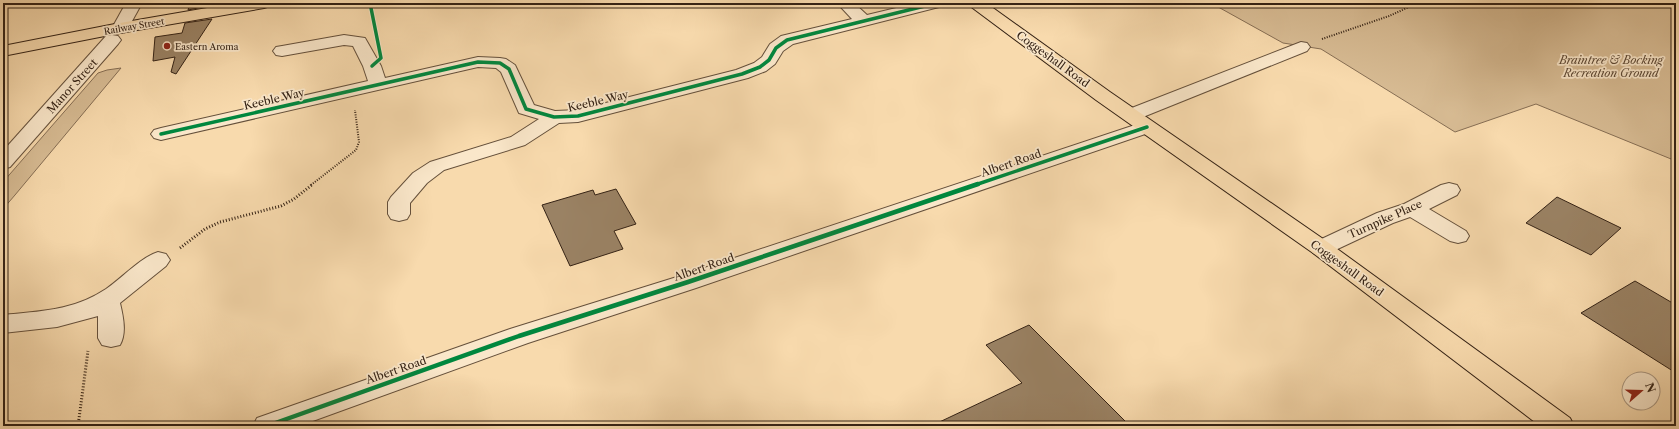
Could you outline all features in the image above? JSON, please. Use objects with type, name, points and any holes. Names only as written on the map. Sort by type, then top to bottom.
[{"type":"main road","name":"Railway Street","points":[[3,52],[116,34],[264,3]]},
{"type":"main road","name":"Coggeshall Road","points":[[976,3],[1139,121],[1321,248],[1560,426]]},
{"type":"street","name":"Manor Street","points":[[3,163],[116,34],[134,3]]},
{"type":"street","points":[[845,3],[864,21]]},
{"type":"street","name":"Keeble Way","points":[[160,134],[478,62],[500,63],[509,69],[526,109],[554,117],[578,116],[742,74],[760,67],[769,60],[776,48],[787,40],[937,3]]},
{"type":"street","points":[[282,51],[344,40],[359,42],[372,66],[378,84]]},
{"type":"street","points":[[1139,121],[1301,47]]},
{"type":"street","points":[[399,214],[399,202],[420,178],[436,166],[518,141],[554,117]]},
{"type":"street","name":"Albert Road","points":[[266,426],[520,336],[688,282],[1139,121]]},
{"type":"street","name":"Turnpike Place","points":[[1321,248],[1385,218],[1412,209],[1449,190]]},
{"type":"street","points":[[1412,209],[1458,236]]},
{"type":"street","points":[[3,324],[68,315],[89,309],[106,301],[158,260]]},
{"type":"street","points":[[106,301],[110,313],[111,338]]},
{"type":"path","points":[[1301,47],[1389,16],[1418,3]]},
{"type":"path","points":[[158,260],[180,248],[205,229],[220,222],[281,206],[294,199],[356,150],[359,142],[354,90]]},
{"type":"path","points":[[78,426],[89,346],[111,338]]},
{"type":"green space","name":"Braintree & Bocking Recreation Ground","points":[[1211,3],[1676,3],[1676,161],[1536,104],[1455,132],[1321,49],[1283,43]]},
{"type":"green space","points":[[121,68],[3,209],[3,182],[98,73]]},
{"type":"building","points":[[190,3],[222,3],[188,10]]},
{"type":"building","points":[[212,19],[176,74],[171,72],[175,57],[153,61],[155,37],[182,33],[185,23]]},
{"type":"building","points":[[616,189],[636,224],[614,231],[623,249],[570,266],[542,205],[593,190],[595,195]]},
{"type":"building","points":[[1557,197],[1621,228],[1591,255],[1526,223]]},
{"type":"building","points":[[1635,281],[1676,305],[1676,373],[1581,313]]},
{"type":"building","points":[[1029,325],[1130,426],[931,426],[1022,383],[986,345]]},
{"type":"cycle path","points":[[370,3],[381,58],[372,66]]},
{"type":"cycle path","points":[[161,134],[478,62],[500,63],[509,69],[526,109],[554,117],[578,116],[742,74],[760,67],[769,60],[776,48],[787,40],[937,3]]},
{"type":"cycle path","points":[[267,426],[519,336],[688,282],[1147,127]]},
{"type":"place","name":"Eastern Aroma","points":[[167,46]]}]
